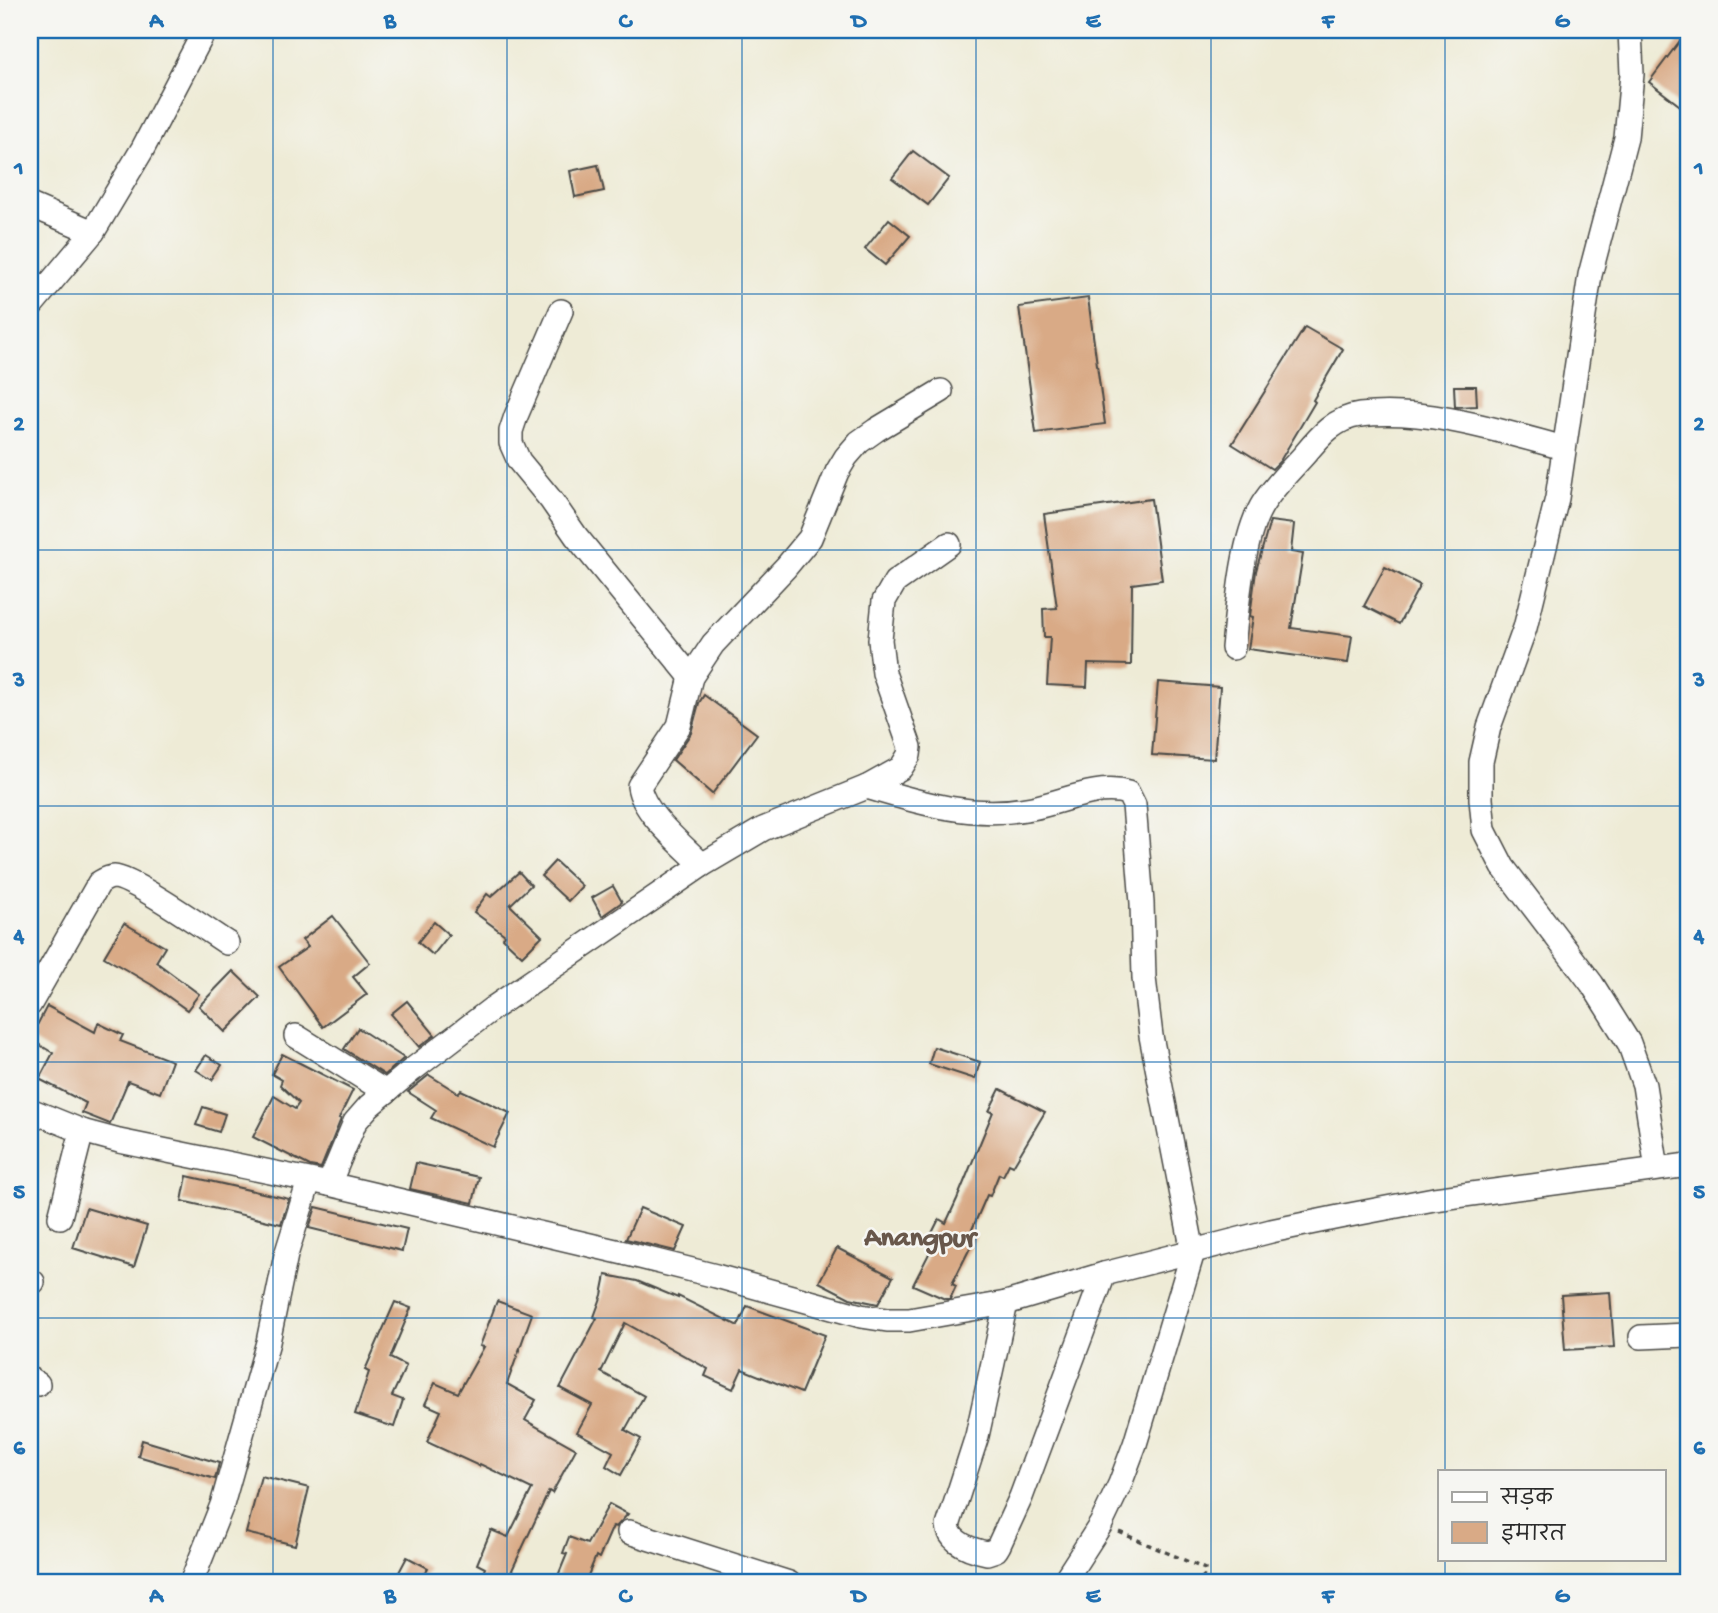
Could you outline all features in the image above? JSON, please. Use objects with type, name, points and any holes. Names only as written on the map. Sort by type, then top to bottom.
[{"type":"street","points":[[1630,30],[1632,74],[1626,138],[1590,275],[1557,498],[1525,628],[1489,727],[1481,762],[1480,799],[1484,830],[1503,867],[1592,984],[1629,1043],[1644,1085],[1657,1169]]},
{"type":"street","points":[[30,307],[93,232],[142,150],[195,32]]},
{"type":"street","points":[[30,205],[93,232]]},
{"type":"street","points":[[561,312],[516,416],[512,431],[514,452],[576,536],[691,677]]},
{"type":"street","points":[[702,865],[644,803],[639,786],[679,726],[691,677],[713,644],[810,538],[836,472],[859,442],[913,405],[941,391]]},
{"type":"street","points":[[1233,648],[1245,559],[1260,508],[1322,434],[1336,422],[1357,415],[1395,414],[1495,429],[1563,448]]},
{"type":"street","points":[[191,1583],[222,1505],[268,1342],[286,1255],[319,1183],[355,1122],[386,1092],[493,1008],[702,865],[764,829],[867,787],[901,768],[909,755],[910,747],[884,673],[880,640],[884,601],[895,582],[949,544]]},
{"type":"street","points":[[867,787],[923,804],[973,813],[1032,808],[1081,795],[1110,791],[1128,793],[1132,799],[1142,904],[1144,978],[1151,1036],[1193,1252],[1135,1444],[1120,1484],[1101,1524],[1063,1583]]},
{"type":"street","points":[[31,996],[99,883],[107,878],[116,877],[140,887],[227,943]]},
{"type":"street","points":[[296,1036],[386,1092]]},
{"type":"street","points":[[30,1110],[82,1131],[624,1253],[860,1317],[887,1320],[909,1320],[1006,1303],[1104,1274],[1271,1231],[1434,1199],[1688,1165]]},
{"type":"street","points":[[60,1217],[82,1131]]},
{"type":"street","points":[[1006,1303],[978,1436],[948,1526],[954,1539],[987,1553],[996,1550],[1021,1497],[1104,1274]]},
{"type":"street","points":[[1642,1337],[1688,1335]]},
{"type":"street","points":[[629,1532],[789,1583]]},
{"type":"path","points":[[1101,1524],[1205,1569],[1202,1583]]},
{"type":"building","points":[[1688,30],[1688,112],[1649,82]]},
{"type":"building","points":[[913,151],[949,178],[928,205],[892,178]]},
{"type":"building","points":[[598,165],[604,191],[575,197],[570,171]]},
{"type":"building","points":[[889,219],[910,236],[885,265],[865,249]]},
{"type":"building","points":[[1088,298],[1105,424],[1036,433],[1019,307]]},
{"type":"building","points":[[1305,327],[1343,349],[1313,400],[1315,402],[1280,461],[1272,469],[1232,444]]},
{"type":"building","points":[[1454,386],[1476,386],[1477,406],[1455,407]]},
{"type":"building","points":[[1151,499],[1162,580],[1132,584],[1131,665],[1088,664],[1087,687],[1047,685],[1050,637],[1044,637],[1043,609],[1057,608],[1044,514]]},
{"type":"building","points":[[1270,521],[1294,524],[1291,552],[1303,554],[1291,628],[1352,636],[1348,663],[1248,649],[1256,571]]},
{"type":"building","points":[[1385,567],[1420,585],[1399,624],[1364,606]]},
{"type":"building","points":[[1158,682],[1220,687],[1214,759],[1152,755]]},
{"type":"building","points":[[704,695],[757,734],[712,794],[673,760],[691,733],[699,703]]},
{"type":"building","points":[[555,861],[582,886],[568,901],[541,876]]},
{"type":"building","points":[[519,872],[531,885],[510,905],[542,936],[522,956],[503,938],[505,935],[474,912],[487,894],[491,897]]},
{"type":"building","points":[[613,886],[622,902],[602,916],[592,898]]},
{"type":"building","points":[[333,916],[370,963],[353,977],[367,994],[323,1027],[279,967],[308,947],[302,940]]},
{"type":"building","points":[[434,922],[449,935],[433,955],[418,942]]},
{"type":"building","points":[[124,923],[165,947],[156,962],[199,994],[187,1010],[152,985],[104,957]]},
{"type":"building","points":[[233,971],[260,997],[225,1032],[199,1006]]},
{"type":"building","points":[[407,1001],[435,1035],[419,1047],[391,1014]]},
{"type":"building","points":[[47,1006],[95,1032],[98,1023],[123,1035],[120,1041],[172,1061],[160,1093],[128,1081],[110,1124],[82,1113],[86,1103],[39,1079],[53,1053],[30,1039]]},
{"type":"building","points":[[358,1028],[404,1058],[385,1075],[344,1049]]},
{"type":"building","points":[[934,1047],[980,1062],[975,1079],[929,1064]]},
{"type":"building","points":[[282,1054],[353,1090],[339,1118],[341,1119],[321,1168],[310,1166],[253,1137],[274,1096],[295,1109],[299,1103],[280,1085],[282,1080],[272,1074]]},
{"type":"building","points":[[206,1055],[222,1065],[212,1080],[196,1070]]},
{"type":"building","points":[[429,1075],[458,1093],[461,1090],[510,1113],[493,1147],[431,1118],[436,1110],[408,1092]]},
{"type":"building","points":[[1000,1089],[1045,1112],[1013,1166],[1009,1164],[1003,1176],[999,1174],[990,1196],[987,1195],[970,1234],[976,1236],[952,1284],[956,1286],[950,1299],[945,1299],[913,1285],[936,1240],[930,1237],[939,1219],[946,1223],[957,1199],[993,1112],[989,1111]]},
{"type":"building","points":[[203,1107],[225,1114],[219,1132],[196,1125]]},
{"type":"building","points":[[416,1163],[479,1177],[473,1203],[410,1189]]},
{"type":"building","points":[[187,1176],[289,1199],[281,1224],[182,1201]]},
{"type":"building","points":[[316,1207],[407,1229],[402,1251],[309,1228]]},
{"type":"building","points":[[86,1208],[147,1226],[134,1267],[73,1248]]},
{"type":"building","points":[[640,1208],[686,1227],[675,1251],[626,1239]]},
{"type":"building","points":[[837,1248],[893,1277],[878,1304],[850,1298],[819,1282]]},
{"type":"building","points":[[606,1275],[637,1281],[678,1296],[738,1326],[747,1306],[825,1335],[801,1393],[742,1369],[733,1389],[705,1376],[708,1369],[625,1323],[601,1372],[644,1396],[625,1430],[641,1439],[621,1475],[606,1466],[613,1452],[577,1432],[592,1405],[560,1388],[597,1318],[594,1317]]},
{"type":"building","points":[[1610,1292],[1614,1347],[1565,1350],[1561,1295]]},
{"type":"building","points":[[497,1301],[532,1314],[507,1384],[536,1400],[525,1420],[576,1449],[552,1493],[549,1491],[506,1583],[479,1583],[485,1568],[477,1564],[491,1530],[508,1537],[532,1489],[427,1442],[441,1411],[425,1404],[435,1383],[458,1393],[484,1347],[480,1346]]},
{"type":"building","points":[[395,1302],[411,1308],[390,1358],[406,1366],[392,1396],[403,1400],[394,1427],[355,1414],[369,1372],[365,1370]]},
{"type":"building","points":[[142,1440],[219,1463],[215,1479],[138,1456]]},
{"type":"building","points":[[261,1476],[309,1488],[295,1545],[246,1533]]},
{"type":"building","points":[[609,1504],[628,1514],[616,1527],[613,1526],[585,1583],[555,1583],[567,1554],[563,1553],[569,1537],[587,1544]]},
{"type":"building","points":[[407,1557],[428,1568],[420,1583],[398,1574]]},
{"type":"district","name":"Anangpur","points":[[920,1235]]}]
